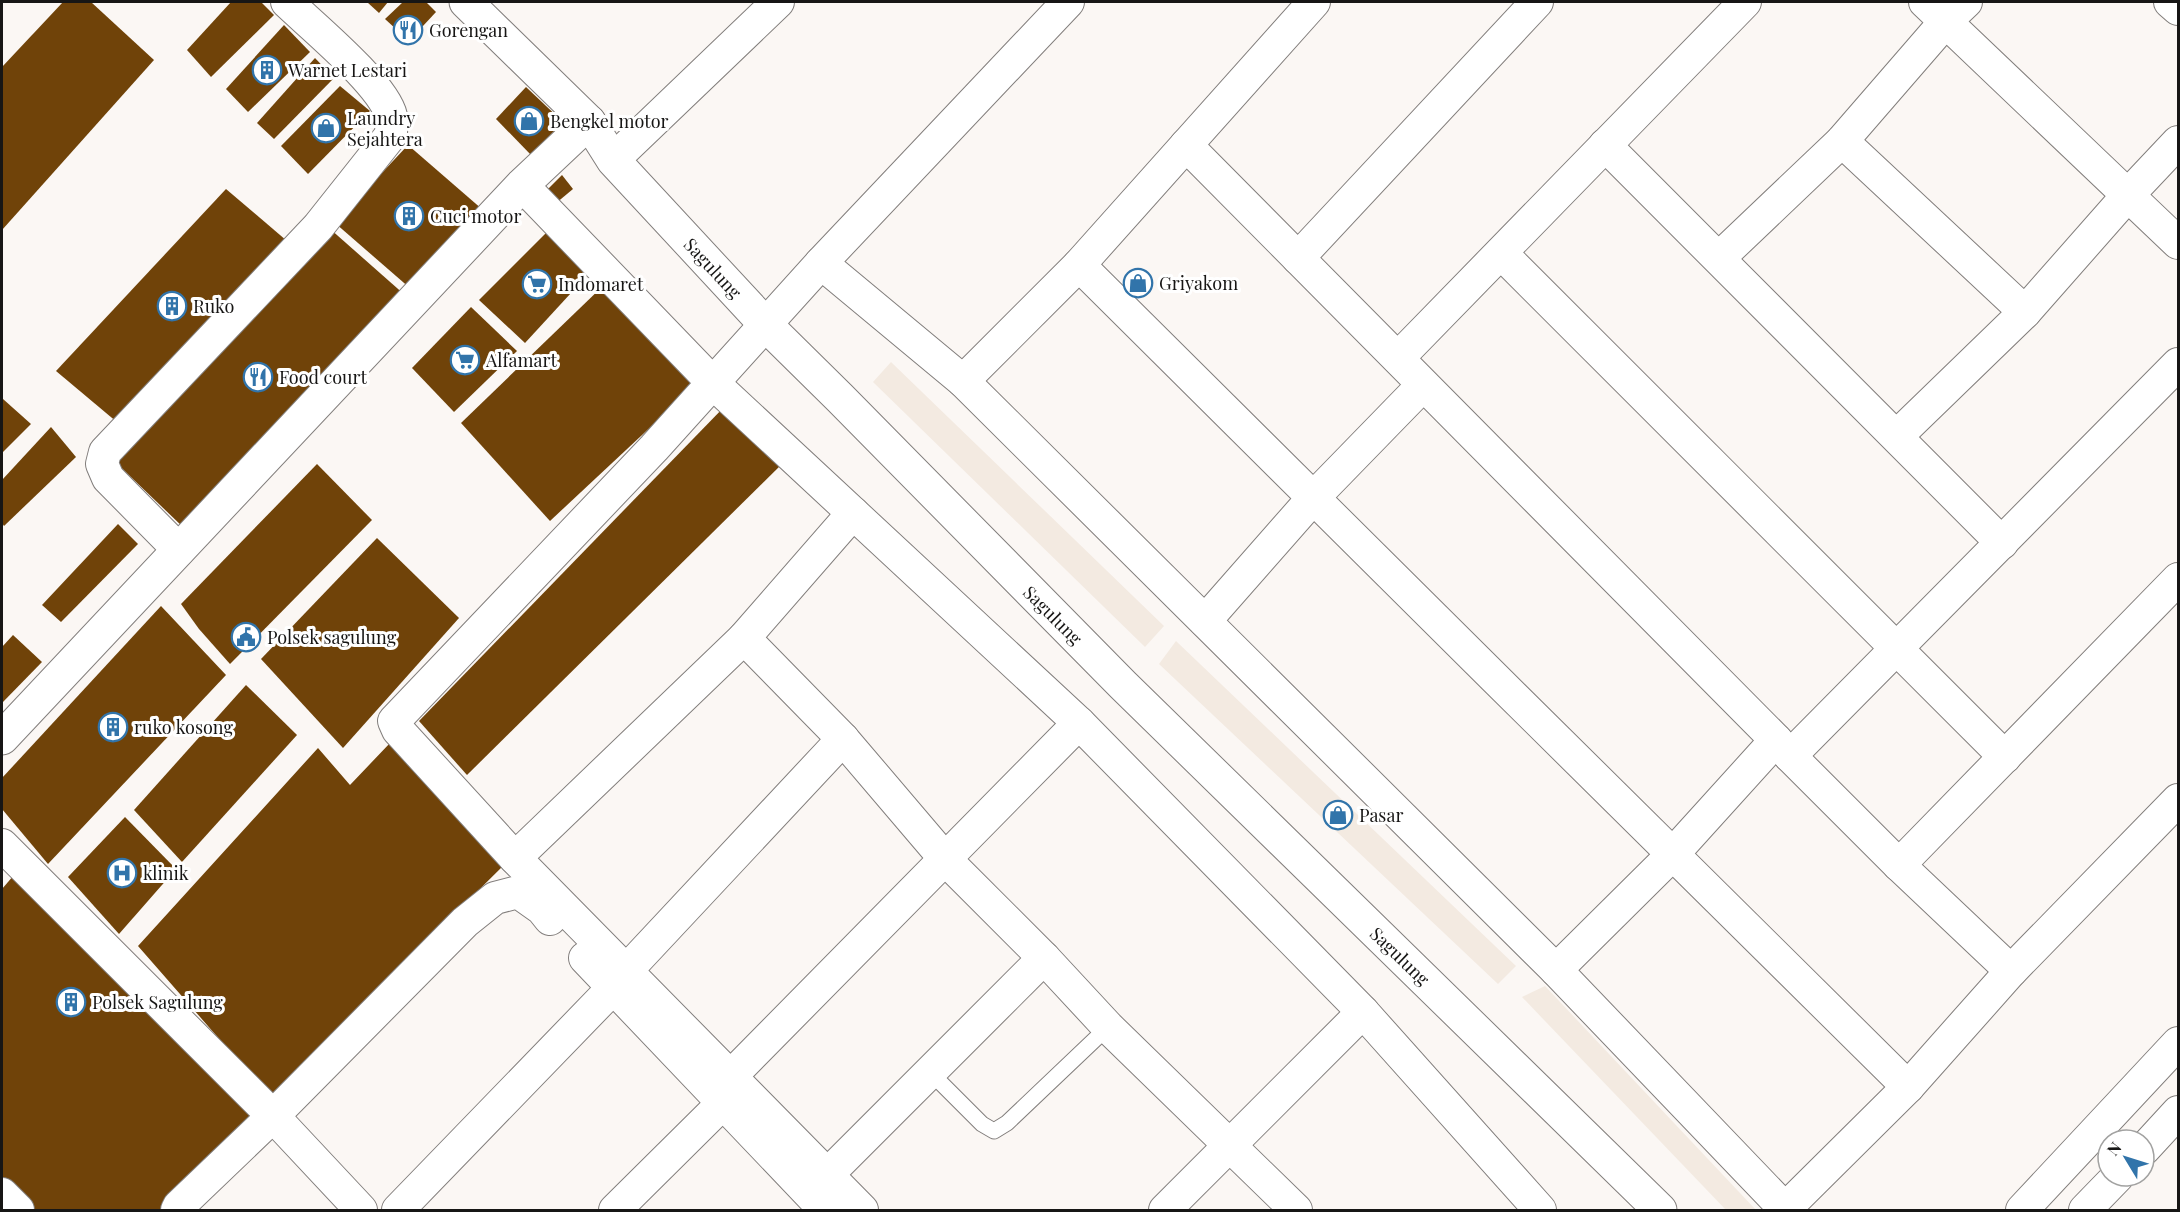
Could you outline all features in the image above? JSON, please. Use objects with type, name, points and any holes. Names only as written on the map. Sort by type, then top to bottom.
[{"type":"street","points":[[179,550],[108,478],[102,464],[105,452],[318,227],[391,135],[391,116],[382,95],[287,2]]},
{"type":"street","name":"Sagulung","points":[[466,2],[589,122],[614,160],[766,325],[1123,686],[1660,1210]]},
{"type":"street","points":[[614,160],[778,2]]},
{"type":"street","points":[[619,980],[515,858],[398,730],[394,721],[714,383],[821,263],[1068,2]]},
{"type":"street","points":[[963,381],[1079,265],[1314,2]]},
{"type":"street","points":[[1298,258],[1537,2]]},
{"type":"street","points":[[1398,358],[1745,2]]},
{"type":"street","points":[[2170,2],[2178,9]]},
{"type":"street","points":[[1719,258],[1842,141],[1946,8],[2128,195],[2178,243]]},
{"type":"street","points":[[2,738],[522,186],[589,122]]},
{"type":"street","points":[[1842,141],[2025,312]]},
{"type":"street","points":[[1897,436],[2025,312],[2178,142]]},
{"type":"street","points":[[1186,145],[1899,866],[2011,971]]},
{"type":"street","points":[[1605,145],[2002,543]]},
{"type":"street","points":[[522,186],[714,383],[1079,723],[1363,1012],[1540,1210]]},
{"type":"street","points":[[1501,253],[2005,757]]},
{"type":"street","points":[[821,263],[963,381],[1556,970],[1786,1210],[1908,1087],[2011,971],[2178,800]]},
{"type":"street","points":[[1079,265],[1314,497],[1671,856],[1908,1087]]},
{"type":"street","points":[[1556,970],[1783,748],[1896,649],[2178,363]]},
{"type":"street","points":[[1205,621],[1314,497],[1424,385]]},
{"type":"street","points":[[515,858],[744,638],[853,513]]},
{"type":"street","points":[[1899,866],[2178,579]]},
{"type":"street","points":[[744,638],[843,739],[946,860],[1044,958],[1108,1027],[1296,1210]]},
{"type":"street","points":[[615,1210],[1079,723]]},
{"type":"street","points":[[398,1210],[619,980],[843,739]]},
{"type":"street","points":[[2,846],[273,1116],[361,1210]]},
{"type":"street","points":[[177,1210],[465,922],[495,898],[518,892],[542,909],[619,980],[727,1090],[827,1175],[862,1210]]},
{"type":"street","points":[[827,1175],[1044,958]]},
{"type":"street","points":[[1165,1210],[1363,1012]]},
{"type":"street","points":[[2022,1210],[2178,1043]]},
{"type":"street","points":[[727,1090],[825,1210]]},
{"type":"street","points":[[2156,1136],[2178,1112]]},
{"type":"street","points":[[2085,1210],[2106,1188]]},
{"type":"street","points":[[2,1194],[18,1210]]},
{"type":"lane","points":[[929,1071],[982,1124],[994,1131],[1007,1123],[1108,1027]]},
{"type":"shaded area","points":[[891,362],[1164,626],[1145,647],[873,382]]},
{"type":"shaded area","name":"Pasar","points":[[1176,641],[1516,966],[1498,984],[1159,664]]},
{"type":"shaded area","points":[[1545,986],[1756,1210],[1726,1210],[1522,997]]},
{"type":"building","points":[[63,2],[91,2],[154,60],[2,230],[2,67]]},
{"type":"building","points":[[231,2],[261,2],[274,15],[211,77],[187,50]]},
{"type":"building","points":[[367,2],[388,2],[379,13]]},
{"type":"building","name":"Gorengan","points":[[403,2],[426,2],[436,12],[409,41],[385,19]]},
{"type":"building","name":"Warnet Lestari","points":[[284,25],[310,52],[248,112],[226,89]]},
{"type":"building","points":[[315,58],[334,78],[274,139],[257,123]]},
{"type":"building","name":"Laundry Sejahtera","points":[[340,86],[370,111],[308,174],[281,146]]},
{"type":"building","name":"Bengkel motor","points":[[526,87],[563,122],[531,155],[496,119]]},
{"type":"building","name":"Cuci motor","points":[[408,145],[483,210],[411,289],[335,223]]},
{"type":"building","points":[[562,175],[573,189],[555,204],[544,193]]},
{"type":"building","name":"Ruko","points":[[226,189],[287,241],[118,423],[56,371]]},
{"type":"building","name":"Indomaret","points":[[554,225],[594,268],[525,343],[479,300]]},
{"type":"building","name":"Food court","points":[[329,228],[406,296],[185,529],[110,457]]},
{"type":"building","points":[[606,283],[702,379],[550,521],[461,423]]},
{"type":"building","name":"Alfamart","points":[[471,307],[517,351],[454,412],[412,368]]},
{"type":"building","points":[[3,399],[31,424],[2,453],[2,401]]},
{"type":"building","points":[[727,404],[784,462],[467,775],[419,721]]},
{"type":"building","points":[[51,427],[76,457],[4,526],[2,523],[2,480]]},
{"type":"building","name":"ruko kosong","points":[[317,464],[372,520],[230,664],[199,629],[181,604]]},
{"type":"building","points":[[118,524],[138,544],[61,622],[42,605]]},
{"type":"building","points":[[377,538],[459,618],[343,748],[261,659]]},
{"type":"building","name":"ruko kosong","points":[[161,606],[226,675],[48,864],[2,809],[2,778]]},
{"type":"building","points":[[13,635],[42,662],[2,703],[2,647]]},
{"type":"building","points":[[246,685],[297,735],[182,862],[134,810]]},
{"type":"building","points":[[390,743],[505,864],[270,1097],[138,946],[318,748],[350,785]]},
{"type":"building","name":"klinik","points":[[125,817],[176,869],[119,934],[68,877]]},
{"type":"building","name":"Polsek Sagulung","points":[[14,875],[254,1115],[162,1210],[34,1210],[2,1176],[2,889]]},
{"type":"place","name":"Gorengan","points":[[408,30]]},
{"type":"place","name":"Warnet Lestari","points":[[267,70]]},
{"type":"place","name":"Bengkel motor","points":[[529,121]]},
{"type":"place","name":"Laundry Sejahtera","points":[[326,128]]},
{"type":"place","name":"Cuci motor","points":[[409,216]]},
{"type":"place","name":"Griyakom","points":[[1138,283]]},
{"type":"place","name":"Indomaret","points":[[537,284]]},
{"type":"place","name":"Ruko","points":[[172,306]]},
{"type":"place","name":"Alfamart","points":[[465,360]]},
{"type":"place","name":"Food court","points":[[258,377]]},
{"type":"place","name":"Polsek sagulung","points":[[246,637]]},
{"type":"place","name":"ruko kosong","points":[[113,727]]},
{"type":"place","name":"Pasar","points":[[1338,815]]},
{"type":"place","name":"klinik","points":[[122,873]]},
{"type":"place","name":"Polsek Sagulung","points":[[71,1002]]}]
